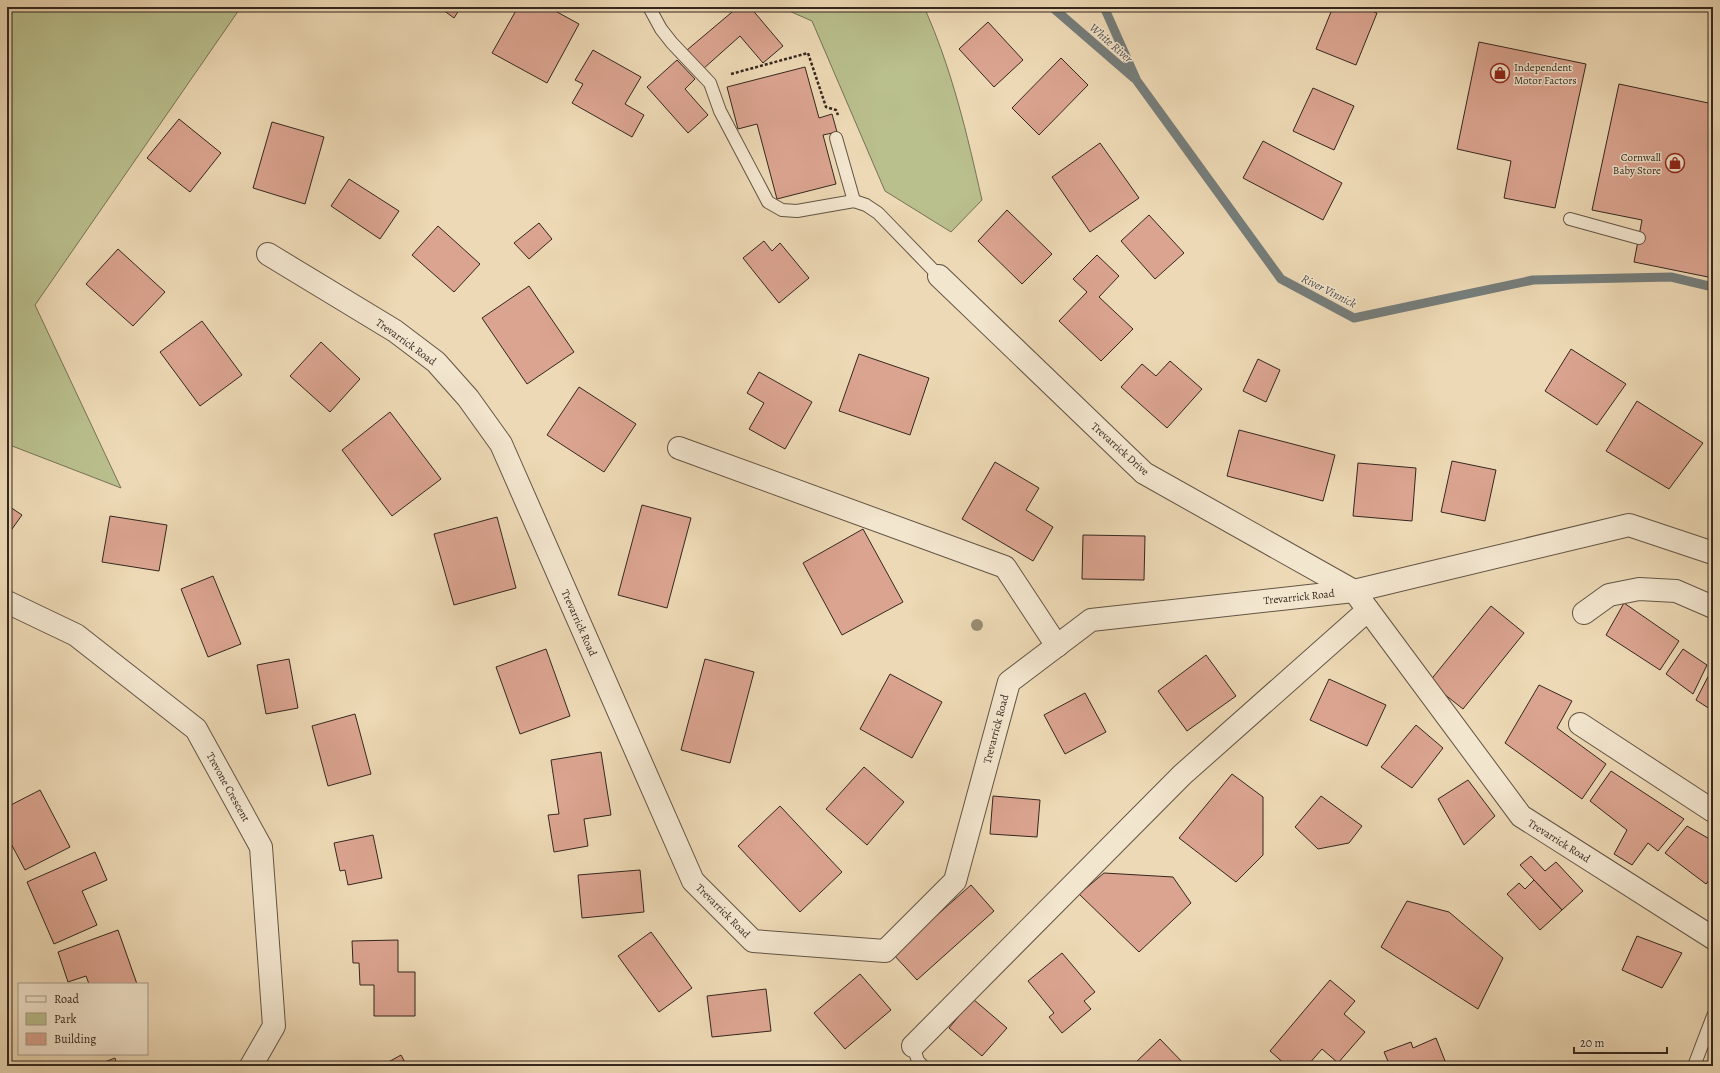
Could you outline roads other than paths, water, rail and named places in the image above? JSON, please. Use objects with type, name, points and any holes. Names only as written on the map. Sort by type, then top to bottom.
[{"type":"street","name":"Trevarrick Road","points":[[268,254],[395,330],[436,362],[468,398],[501,444],[693,880],[753,941],[885,951],[955,881],[1009,682],[1091,620],[1354,591],[1629,525],[1713,553]]},
{"type":"street","name":"Trevarrick Drive","points":[[939,276],[1144,473],[1354,591]]},
{"type":"street","points":[[679,448],[1005,567],[1057,646]]},
{"type":"street","points":[[1584,613],[1609,595],[1639,589],[1676,591],[1713,607]]},
{"type":"street","name":"Trevarrick Road","points":[[1354,591],[1521,816],[1713,938]]},
{"type":"street","name":"Trevone Crescent","points":[[7,602],[76,635],[196,729],[261,847],[274,1026],[251,1066]]},
{"type":"street","points":[[913,1046],[1182,775],[1368,610]]},
{"type":"street","points":[[1580,724],[1713,811]]},
{"type":"lane","points":[[648,7],[661,29],[672,43],[693,63],[710,83],[720,111],[768,202],[782,210],[797,211],[854,201],[866,205],[878,213],[939,276]]},
{"type":"lane","points":[[836,138],[854,201]]},
{"type":"lane","points":[[1570,219],[1639,238]]},
{"type":"lane","points":[[1694,1066],[1713,1016]]},
{"type":"lane","points":[[913,1046],[918,1061],[923,1066]]},
{"type":"waterway","name":"White River","points":[[1052,7],[1134,78]]},
{"type":"waterway","name":"River Vinnick","points":[[1104,7],[1137,81],[1281,279],[1354,318],[1533,280],[1671,277],[1713,287]]},
{"type":"place","name":"Independent Motor Factors","points":[[1500,73]]},
{"type":"place","name":"Cornwall Baby Store","points":[[1675,163]]}]
